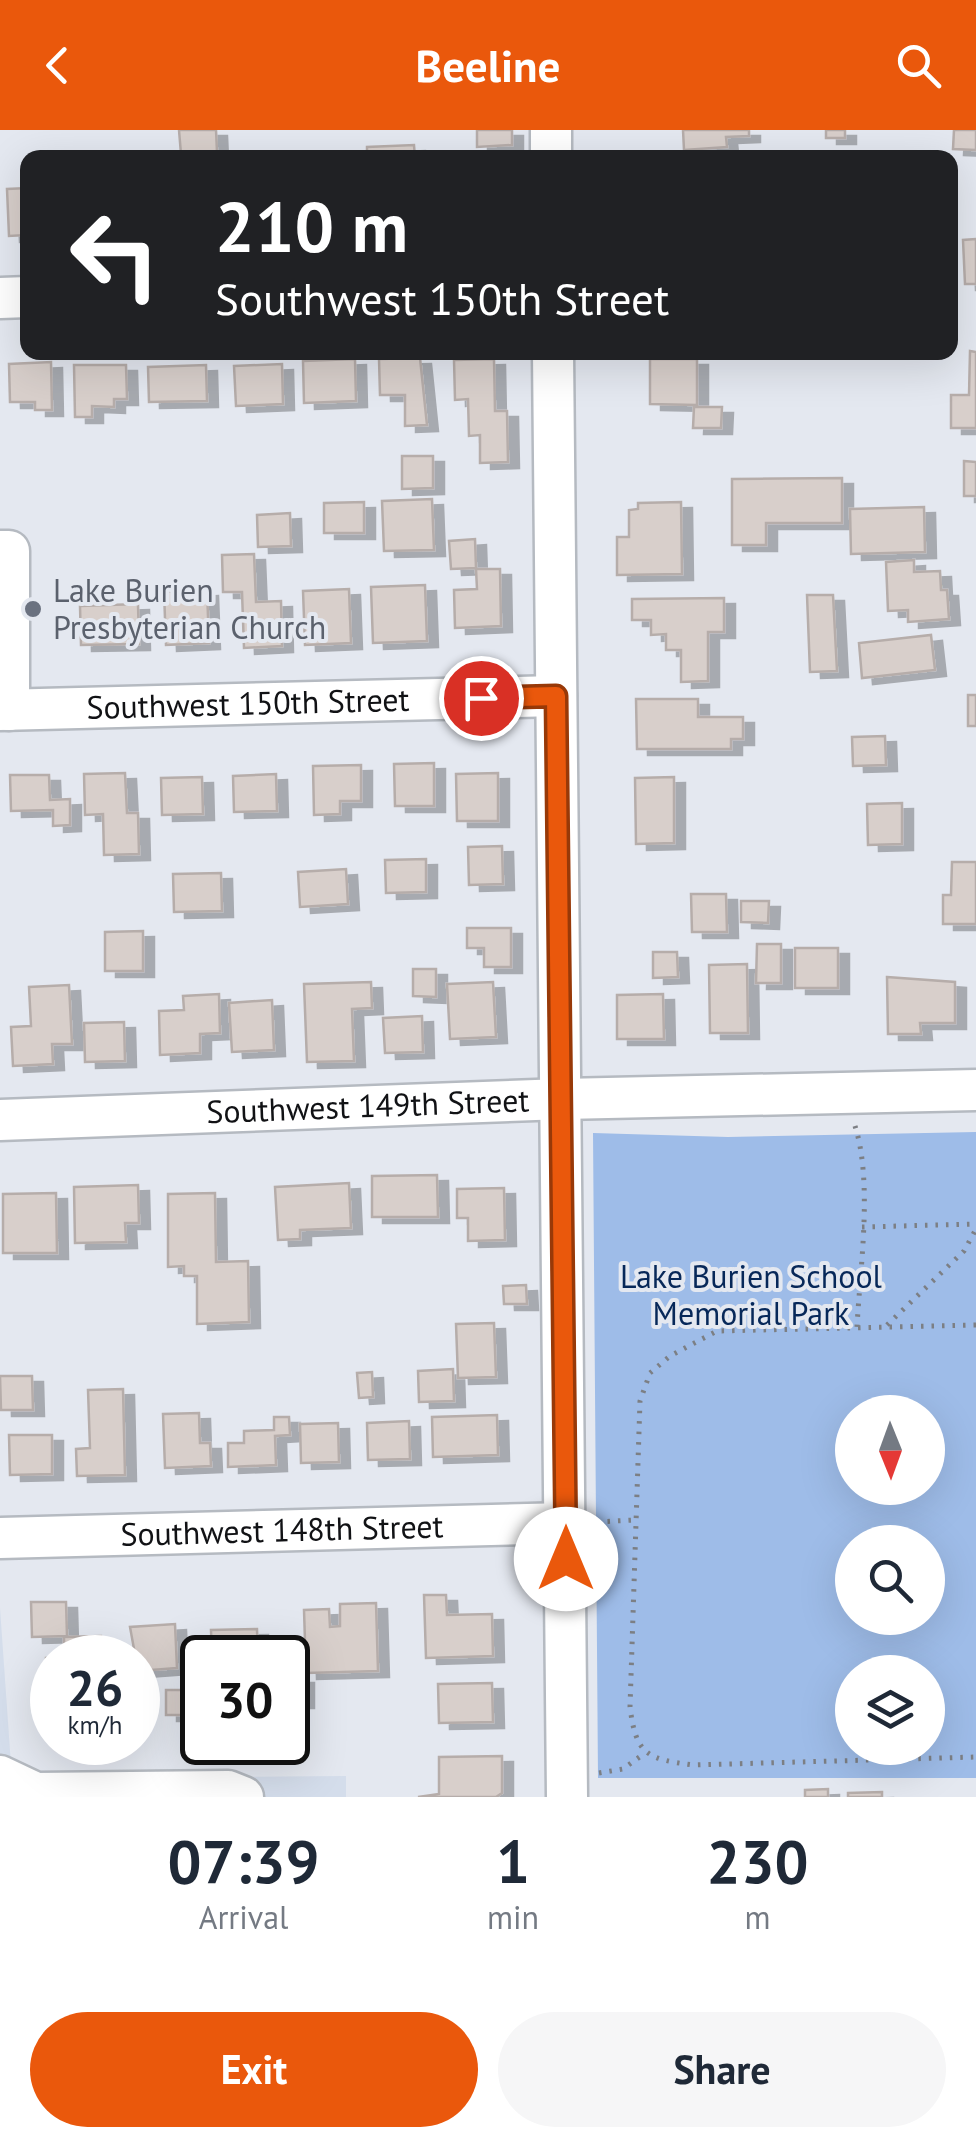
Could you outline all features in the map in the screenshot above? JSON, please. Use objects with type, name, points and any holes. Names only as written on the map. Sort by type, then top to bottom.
[{"type":"street","points":[[552,360],[563,1099],[567,1785]]},
{"type":"street","points":[[0,552],[9,552],[4,710]]},
{"type":"street","name":"Southwest 150th Street","points":[[4,710],[556,696]]},
{"type":"street","name":"Southwest 149th Street","points":[[0,1120],[563,1099],[976,1090]]},
{"type":"street","name":"Southwest 148th Street","points":[[0,1538],[566,1523]]},
{"type":"street","points":[[0,1776],[36,1793],[228,1791],[243,1797]]},
{"type":"path","points":[[844,1092],[860,1141],[858,1328]]},
{"type":"path","points":[[862,1227],[976,1226],[964,1251],[886,1326]]},
{"type":"path","points":[[976,1325],[718,1331],[670,1356],[650,1374],[640,1400],[630,1706],[633,1731],[645,1753],[656,1760],[693,1765],[976,1757]]},
{"type":"path","points":[[567,1785],[613,1772],[645,1753]]},
{"type":"shaded area","points":[[0,1608],[12,1779],[346,1776],[346,1797],[0,1797]]},
{"type":"green space","name":"Lake Burien School Memorial Park","points":[[976,1132],[976,1778],[598,1778],[593,1133],[728,1137]]},
{"type":"building","points":[[179,130],[216,130],[217,150],[181,150]]},
{"type":"building","points":[[477,130],[512,130],[512,145],[477,147]]},
{"type":"building","points":[[683,130],[749,130],[749,136],[726,137],[727,147],[684,150]]},
{"type":"building","points":[[826,130],[845,130],[845,138],[826,138]]},
{"type":"building","points":[[954,130],[976,130],[976,150],[953,149]]},
{"type":"building","points":[[414,145],[414,150],[367,150]]},
{"type":"building","points":[[20,188],[20,235],[9,236],[7,189]]},
{"type":"building","points":[[976,239],[976,284],[965,284],[963,240]]},
{"type":"building","points":[[970,351],[976,352],[976,428],[951,428],[951,395],[969,395]]},
{"type":"building","points":[[355,360],[356,401],[304,403],[303,361]]},
{"type":"building","points":[[379,360],[420,360],[427,425],[405,426],[405,395],[380,395]]},
{"type":"building","points":[[454,360],[494,360],[495,411],[507,411],[508,462],[480,463],[480,435],[469,436],[468,399],[455,400]]},
{"type":"building","points":[[650,360],[697,360],[697,405],[650,404]]},
{"type":"building","points":[[51,362],[52,410],[35,410],[35,402],[10,402],[9,364]]},
{"type":"building","points":[[282,364],[283,404],[236,406],[234,366]]},
{"type":"building","points":[[74,365],[126,365],[127,399],[114,399],[114,407],[92,406],[92,417],[75,417]]},
{"type":"building","points":[[206,365],[207,401],[149,402],[148,367]]},
{"type":"building","points":[[694,407],[722,407],[721,428],[693,428]]},
{"type":"building","points":[[402,456],[433,456],[433,488],[402,489]]},
{"type":"building","points":[[964,461],[976,462],[976,496],[964,496]]},
{"type":"building","points":[[842,478],[842,523],[766,523],[766,545],[732,545],[732,479]]},
{"type":"building","points":[[432,499],[434,550],[384,551],[382,501]]},
{"type":"building","points":[[364,502],[364,533],[324,533],[324,503]]},
{"type":"building","points":[[681,502],[682,574],[617,575],[617,537],[629,537],[629,510],[638,509],[638,503]]},
{"type":"building","points":[[924,507],[925,552],[851,554],[850,509]]},
{"type":"building","points":[[290,513],[291,546],[258,547],[257,515]]},
{"type":"building","points":[[475,539],[476,568],[451,569],[449,541]]},
{"type":"building","points":[[254,554],[256,602],[281,601],[282,646],[244,648],[242,592],[223,592],[222,555]]},
{"type":"building","points":[[914,560],[914,572],[940,571],[941,590],[947,590],[949,619],[908,622],[908,610],[888,611],[886,562]]},
{"type":"building","points":[[476,569],[500,569],[501,626],[455,628],[454,590],[477,589]]},
{"type":"building","points":[[425,585],[427,641],[373,643],[371,587]]},
{"type":"building","points":[[349,589],[351,643],[305,645],[303,591]]},
{"type":"building","points":[[207,590],[209,643],[166,645],[164,592]]},
{"type":"building","points":[[807,595],[833,595],[837,671],[810,672]]},
{"type":"building","points":[[724,598],[724,632],[708,632],[708,681],[681,682],[681,650],[666,650],[666,634],[651,635],[651,620],[632,620],[632,599]]},
{"type":"building","points":[[138,604],[139,644],[81,645],[80,606]]},
{"type":"building","points":[[931,635],[935,670],[862,678],[859,643]]},
{"type":"building","points":[[968,695],[976,695],[976,726],[968,726]]},
{"type":"building","points":[[636,699],[698,699],[698,717],[743,717],[743,739],[731,739],[731,749],[637,749]]},
{"type":"building","points":[[885,736],[886,765],[853,766],[852,737]]},
{"type":"building","points":[[434,763],[434,806],[395,806],[394,764]]},
{"type":"building","points":[[361,765],[361,801],[340,801],[340,814],[314,815],[313,766]]},
{"type":"building","points":[[125,773],[127,813],[138,813],[139,854],[104,855],[103,814],[85,815],[84,774]]},
{"type":"building","points":[[498,773],[498,821],[457,821],[456,774]]},
{"type":"building","points":[[276,774],[277,811],[234,812],[233,776]]},
{"type":"building","points":[[10,775],[49,775],[50,800],[70,799],[70,825],[53,826],[53,810],[11,811]]},
{"type":"building","points":[[202,777],[203,814],[162,815],[161,778]]},
{"type":"building","points":[[674,777],[674,843],[636,844],[635,778]]},
{"type":"building","points":[[902,803],[902,844],[868,845],[867,804]]},
{"type":"building","points":[[502,846],[503,884],[469,885],[468,847]]},
{"type":"building","points":[[426,859],[426,892],[386,893],[385,860]]},
{"type":"building","points":[[952,862],[976,862],[976,924],[943,924],[943,895],[951,895]]},
{"type":"building","points":[[346,869],[348,904],[300,907],[298,872]]},
{"type":"building","points":[[221,873],[222,911],[174,912],[173,874]]},
{"type":"building","points":[[691,894],[726,894],[727,932],[692,932]]},
{"type":"building","points":[[741,901],[769,901],[768,923],[741,922]]},
{"type":"building","points":[[467,928],[511,928],[511,967],[484,967],[484,948],[467,948]]},
{"type":"building","points":[[143,931],[143,971],[105,971],[105,932]]},
{"type":"building","points":[[757,944],[781,944],[781,983],[756,983]]},
{"type":"building","points":[[795,948],[838,948],[838,988],[795,988]]},
{"type":"building","points":[[653,952],[677,952],[678,977],[653,978]]},
{"type":"building","points":[[747,964],[748,1033],[710,1033],[709,965]]},
{"type":"building","points":[[413,969],[436,969],[436,997],[413,996]]},
{"type":"building","points":[[887,977],[955,982],[955,1023],[920,1023],[921,1034],[888,1034]]},
{"type":"building","points":[[371,982],[372,1008],[352,1009],[354,1061],[307,1062],[304,984]]},
{"type":"building","points":[[493,982],[496,1037],[450,1039],[447,984]]},
{"type":"building","points":[[69,985],[72,1044],[52,1044],[53,1064],[13,1066],[11,1027],[31,1026],[29,987]]},
{"type":"building","points":[[219,994],[220,1033],[200,1034],[200,1053],[160,1055],[159,1011],[184,1010],[183,996]]},
{"type":"building","points":[[663,994],[664,1039],[617,1039],[617,995]]},
{"type":"building","points":[[272,1000],[274,1050],[232,1052],[229,1003]]},
{"type":"building","points":[[422,1016],[423,1052],[385,1053],[383,1018]]},
{"type":"building","points":[[124,1022],[125,1061],[85,1062],[84,1023]]},
{"type":"building","points":[[437,1175],[438,1217],[372,1217],[372,1176]]},
{"type":"building","points":[[349,1183],[351,1228],[300,1230],[300,1239],[278,1240],[275,1187]]},
{"type":"building","points":[[138,1185],[139,1223],[125,1223],[126,1242],[75,1243],[74,1187]]},
{"type":"building","points":[[504,1188],[505,1240],[468,1241],[468,1218],[457,1218],[457,1189]]},
{"type":"building","points":[[56,1193],[57,1253],[3,1253],[3,1194]]},
{"type":"building","points":[[215,1193],[216,1262],[248,1261],[249,1322],[197,1324],[197,1276],[184,1276],[184,1266],[168,1267],[168,1194]]},
{"type":"building","points":[[526,1285],[527,1304],[504,1304],[503,1286]]},
{"type":"building","points":[[494,1323],[496,1377],[458,1378],[456,1324]]},
{"type":"building","points":[[453,1369],[454,1401],[419,1402],[418,1371]]},
{"type":"building","points":[[372,1372],[373,1397],[359,1398],[357,1373]]},
{"type":"building","points":[[0,1376],[32,1376],[33,1410],[1,1410]]},
{"type":"building","points":[[123,1389],[125,1475],[77,1476],[76,1449],[90,1448],[88,1390]]},
{"type":"building","points":[[199,1413],[200,1443],[210,1443],[211,1466],[165,1468],[163,1414]]},
{"type":"building","points":[[497,1415],[498,1455],[433,1457],[432,1417]]},
{"type":"building","points":[[274,1417],[289,1417],[290,1435],[275,1436],[276,1465],[228,1467],[228,1443],[244,1443],[244,1431],[274,1430]]},
{"type":"building","points":[[409,1421],[410,1459],[368,1460],[367,1423]]},
{"type":"building","points":[[338,1423],[339,1462],[301,1463],[300,1424]]},
{"type":"building","points":[[9,1435],[52,1435],[52,1474],[10,1475]]},
{"type":"building","points":[[424,1595],[446,1595],[447,1615],[492,1614],[493,1656],[426,1658]]},
{"type":"building","points":[[31,1602],[66,1602],[67,1635],[32,1635]]},
{"type":"building","points":[[376,1603],[378,1671],[310,1673],[310,1635],[305,1635],[304,1610],[329,1609],[330,1627],[340,1626],[340,1604]]},
{"type":"building","points":[[175,1624],[177,1668],[160,1669],[160,1635],[131,1635],[130,1627]]},
{"type":"building","points":[[257,1629],[257,1635],[211,1635],[211,1630]]},
{"type":"building","points":[[492,1683],[493,1722],[439,1723],[438,1684]]},
{"type":"building","points":[[166,1690],[180,1690],[180,1715],[166,1715]]},
{"type":"building","points":[[502,1756],[502,1793],[496,1797],[418,1797],[439,1794],[439,1757]]},
{"type":"building","points":[[828,1789],[828,1797],[805,1797],[805,1790]]},
{"type":"building","points":[[882,1792],[882,1797],[848,1797],[848,1793]]},
{"type":"place","name":"Lake Burien Presbyterian Church","points":[[33,609]]},
{"type":"route","points":[[481,698],[556,696],[566,1559]]}]
